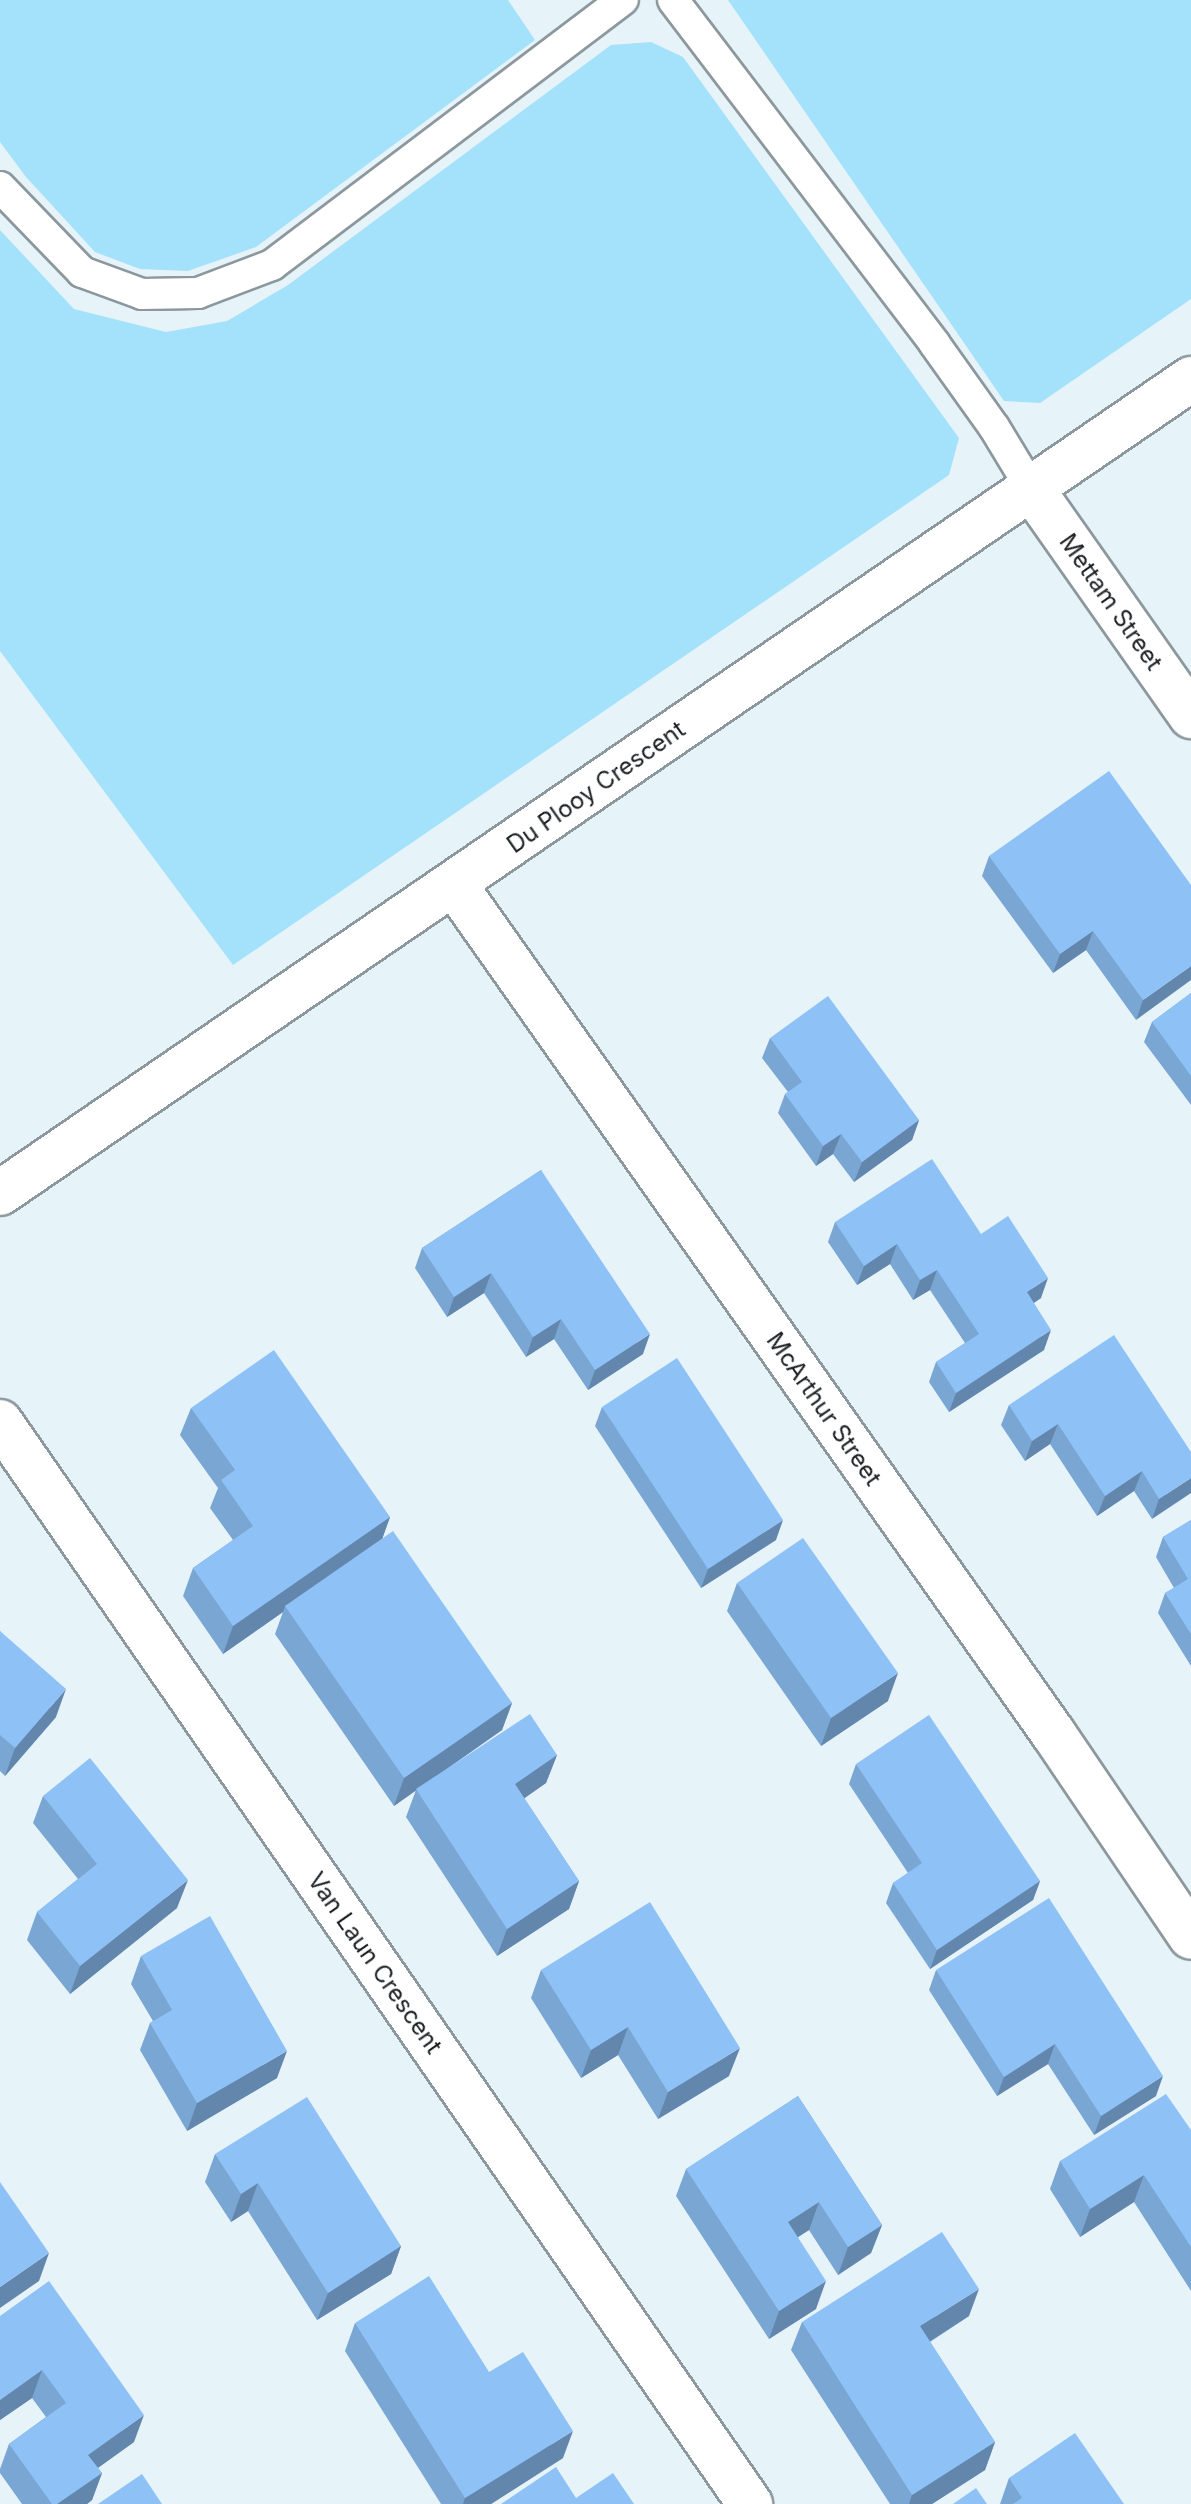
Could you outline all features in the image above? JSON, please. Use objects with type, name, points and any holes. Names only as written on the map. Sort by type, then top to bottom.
[{"type":"street","name":"Du Plooy Crescent","points":[[0,1193],[1191,379]]},
{"type":"street","name":"Mettam Street","points":[[1031,488],[1191,716]]},
{"type":"street","name":"McArthur Street","points":[[454,884],[1043,1720],[1191,1937]]},
{"type":"street","name":"Van Laun Crescent","points":[[0,1422],[750,2504]]},
{"type":"lane","points":[[0,187],[82,272],[142,294],[198,293],[272,265],[623,0]]},
{"type":"lane","points":[[673,0],[934,343],[994,427],[1031,488]]},
{"type":"shaded area","points":[[0,0],[508,0],[535,40],[256,247],[188,271],[140,269],[95,252],[26,177],[0,142]]},
{"type":"shaded area","points":[[728,0],[1191,0],[1191,299],[1040,403],[1004,401]]},
{"type":"shaded area","points":[[651,42],[683,57],[959,438],[949,475],[233,965],[0,651],[0,230],[74,309],[166,332],[227,321],[288,285],[611,45]]},
{"type":"building","points":[[1109,771],[1191,885],[1191,966],[1143,1000],[1093,931],[1060,954],[989,856]]},
{"type":"building","points":[[1191,993],[1191,1076],[1152,1022]]},
{"type":"building","points":[[828,996],[919,1120],[862,1162],[841,1134],[823,1146],[785,1094],[802,1082],[770,1038]]},
{"type":"building","points":[[932,1159],[981,1234],[1008,1216],[1048,1278],[1027,1292],[1051,1330],[956,1393],[936,1362],[979,1334],[937,1270],[920,1280],[897,1244],[864,1266],[835,1222]]},
{"type":"building","points":[[541,1170],[650,1334],[595,1370],[561,1319],[533,1337],[491,1273],[454,1297],[422,1248]]},
{"type":"building","points":[[1114,1335],[1191,1452],[1191,1478],[1159,1499],[1142,1471],[1105,1496],[1058,1424],[1032,1441],[1009,1405]]},
{"type":"building","points":[[274,1350],[390,1517],[233,1626],[193,1568],[253,1526],[221,1480],[235,1470],[191,1408]]},
{"type":"building","points":[[677,1358],[783,1520],[708,1569],[602,1407]]},
{"type":"building","points":[[1191,1520],[1191,1634],[1165,1593],[1188,1579],[1163,1537]]},
{"type":"building","points":[[393,1531],[512,1703],[404,1778],[285,1606]]},
{"type":"building","points":[[803,1538],[898,1673],[831,1718],[737,1583]]},
{"type":"building","points":[[0,1631],[66,1689],[15,1748],[0,1735]]},
{"type":"building","points":[[530,1714],[557,1755],[515,1784],[579,1881],[507,1929],[416,1789]]},
{"type":"building","points":[[929,1715],[1040,1881],[937,1950],[893,1883],[922,1863],[856,1764]]},
{"type":"building","points":[[90,1758],[188,1880],[80,1966],[37,1912],[97,1864],[43,1796]]},
{"type":"building","points":[[1049,1898],[1163,2076],[1101,2116],[1055,2044],[1004,2077],[936,1970]]},
{"type":"building","points":[[650,1902],[740,2048],[668,2092],[628,2027],[591,2050],[541,1970]]},
{"type":"building","points":[[210,1916],[287,2051],[197,2103],[150,2023],[172,2010],[141,1956]]},
{"type":"building","points":[[1166,2094],[1191,2130],[1191,2247],[1144,2175],[1090,2209],[1060,2161]]},
{"type":"building","points":[[798,2096],[882,2225],[848,2247],[819,2202],[788,2222],[826,2281],[779,2311],[686,2169]]},
{"type":"building","points":[[307,2097],[401,2246],[328,2293],[258,2183],[241,2194],[215,2154]]},
{"type":"building","points":[[0,2182],[49,2253],[0,2287]]},
{"type":"building","points":[[942,2232],[979,2289],[920,2326],[995,2442],[912,2495],[802,2322]]},
{"type":"building","points":[[429,2276],[489,2372],[523,2352],[573,2431],[465,2498],[355,2323]]},
{"type":"building","points":[[49,2281],[144,2415],[88,2455],[102,2473],[57,2504],[52,2504],[9,2444],[66,2403],[42,2370],[0,2400],[0,2316]]},
{"type":"building","points":[[1075,2433],[1124,2504],[1013,2504],[1022,2498],[1009,2478]]},
{"type":"building","points":[[556,2467],[576,2498],[613,2473],[634,2504],[501,2504]]},
{"type":"building","points":[[142,2474],[162,2504],[98,2504]]},
{"type":"building","points":[[976,2488],[987,2504],[953,2504]]}]
